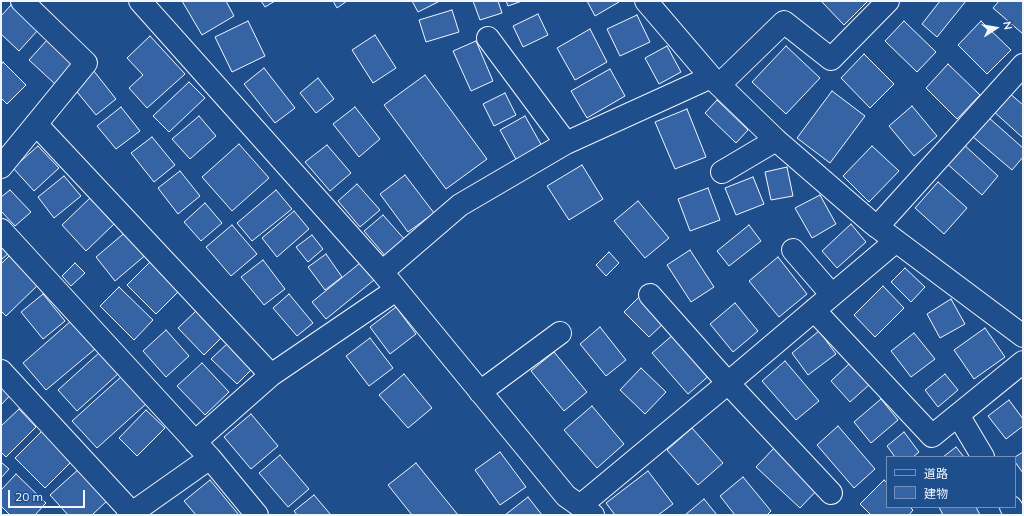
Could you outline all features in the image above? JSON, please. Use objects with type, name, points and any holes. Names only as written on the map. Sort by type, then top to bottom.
[{"type":"street","points":[[5,155],[36,124],[86,63],[22,1]]},
{"type":"street","points":[[646,1],[715,81],[776,140],[877,227],[1023,336]]},
{"type":"street","points":[[382,272],[460,205],[566,143],[715,81],[784,22],[831,59],[888,1]]},
{"type":"street","points":[[151,4],[382,272],[566,496],[588,512],[728,383],[896,241]]},
{"type":"street","points":[[488,38],[566,143]]},
{"type":"street","points":[[877,227],[1023,65]]},
{"type":"street","points":[[36,124],[271,375]]},
{"type":"street","points":[[722,172],[776,140]]},
{"type":"street","points":[[1,230],[210,458],[257,515]]},
{"type":"street","points":[[793,250],[832,295]]},
{"type":"street","points":[[194,442],[271,375],[396,290]]},
{"type":"street","points":[[650,295],[728,383],[831,493]]},
{"type":"street","points":[[814,310],[932,436],[1023,362]]},
{"type":"street","points":[[480,392],[560,333]]},
{"type":"street","points":[[1,371],[130,514],[210,458]]},
{"type":"street","points":[[958,414],[982,456]]},
{"type":"building","points":[[182,1],[226,1],[234,16],[202,35]]},
{"type":"building","points":[[261,1],[275,1],[265,7]]},
{"type":"building","points":[[333,1],[347,1],[337,8]]},
{"type":"building","points":[[412,1],[440,1],[418,12]]},
{"type":"building","points":[[473,1],[498,1],[502,13],[480,20]]},
{"type":"building","points":[[506,1],[522,1],[508,6]]},
{"type":"building","points":[[587,1],[618,1],[619,2],[595,16]]},
{"type":"building","points":[[821,1],[868,1],[844,25]]},
{"type":"building","points":[[940,1],[966,1],[937,37],[922,24]]},
{"type":"building","points":[[999,1],[1023,1],[1023,34],[993,8]]},
{"type":"building","points":[[11,5],[38,30],[19,51],[1,34],[1,16]]},
{"type":"building","points":[[452,10],[459,32],[426,42],[419,20]]},
{"type":"building","points":[[538,14],[548,35],[523,47],[513,26]]},
{"type":"building","points":[[637,15],[650,42],[620,56],[607,29]]},
{"type":"building","points":[[248,21],[265,56],[232,72],[215,37]]},
{"type":"building","points":[[904,21],[936,52],[917,72],[885,41]]},
{"type":"building","points":[[981,21],[1011,50],[987,74],[958,45]]},
{"type":"building","points":[[590,29],[607,62],[575,80],[557,48]]},
{"type":"building","points":[[375,35],[396,68],[373,83],[352,50]]},
{"type":"building","points":[[150,36],[185,74],[147,108],[129,88],[143,75],[127,58]]},
{"type":"building","points":[[48,39],[74,63],[55,84],[29,60]]},
{"type":"building","points":[[476,41],[493,81],[471,91],[453,51]]},
{"type":"building","points":[[667,46],[681,72],[659,84],[645,58]]},
{"type":"building","points":[[786,46],[820,78],[786,114],[752,82]]},
{"type":"building","points":[[864,54],[894,84],[870,108],[841,78]]},
{"type":"building","points":[[3,62],[26,85],[7,104],[1,98],[1,65]]},
{"type":"building","points":[[948,64],[980,95],[957,119],[926,88]]},
{"type":"building","points":[[264,68],[295,108],[275,123],[244,84]]},
{"type":"building","points":[[610,69],[625,96],[587,118],[571,91]]},
{"type":"building","points":[[93,70],[116,99],[96,115],[73,87]]},
{"type":"building","points":[[425,75],[487,159],[446,189],[384,105]]},
{"type":"building","points":[[318,78],[334,99],[316,113],[300,93]]},
{"type":"building","points":[[189,82],[205,98],[169,132],[153,116]]},
{"type":"building","points":[[832,91],[865,116],[830,163],[797,138]]},
{"type":"building","points":[[1008,92],[1023,105],[1023,138],[992,110]]},
{"type":"building","points":[[505,93],[516,115],[494,126],[483,104]]},
{"type":"building","points":[[717,100],[748,130],[736,143],[705,113]]},
{"type":"building","points":[[912,106],[937,136],[914,156],[889,126]]},
{"type":"building","points":[[121,107],[140,131],[116,149],[97,126]]},
{"type":"building","points":[[355,107],[380,139],[359,157],[333,124]]},
{"type":"building","points":[[687,109],[706,157],[675,169],[655,122]]},
{"type":"building","points":[[199,116],[216,136],[190,159],[172,139]]},
{"type":"building","points":[[525,116],[542,146],[517,161],[500,130]]},
{"type":"building","points":[[988,117],[1023,148],[1023,157],[1012,170],[972,136]]},
{"type":"building","points":[[152,137],[175,165],[154,182],[131,153]]},
{"type":"building","points":[[962,143],[998,176],[982,195],[944,161]]},
{"type":"building","points":[[239,144],[269,178],[232,211],[202,177]]},
{"type":"building","points":[[327,145],[351,173],[330,191],[305,162]]},
{"type":"building","points":[[38,146],[59,168],[34,191],[13,168]]},
{"type":"building","points":[[872,146],[899,171],[869,202],[843,176]]},
{"type":"building","points":[[582,165],[603,199],[569,220],[547,186]]},
{"type":"building","points":[[787,167],[793,196],[771,200],[765,172]]},
{"type":"building","points":[[180,171],[200,196],[178,214],[158,188]]},
{"type":"building","points":[[405,175],[434,213],[408,232],[380,194]]},
{"type":"building","points":[[64,176],[81,196],[54,218],[38,197]]},
{"type":"building","points":[[753,177],[764,204],[736,215],[725,188]]},
{"type":"building","points":[[938,182],[967,208],[944,234],[915,208]]},
{"type":"building","points":[[357,184],[380,210],[360,227],[338,201]]},
{"type":"building","points":[[708,188],[720,220],[690,231],[678,199]]},
{"type":"building","points":[[10,190],[31,212],[15,226],[1,211],[1,197]]},
{"type":"building","points":[[276,190],[292,209],[252,241],[237,223]]},
{"type":"building","points":[[820,195],[836,224],[812,238],[795,208]]},
{"type":"building","points":[[90,198],[114,224],[86,251],[62,225]]},
{"type":"building","points":[[638,201],[669,238],[645,258],[614,221]]},
{"type":"building","points":[[205,203],[222,223],[201,241],[184,222]]},
{"type":"building","points":[[294,211],[309,229],[277,257],[262,238]]},
{"type":"building","points":[[383,215],[406,241],[387,258],[364,231]]},
{"type":"building","points":[[851,224],[866,242],[837,268],[822,251]]},
{"type":"building","points":[[232,225],[257,254],[231,276],[206,247]]},
{"type":"building","points":[[749,225],[761,241],[729,266],[717,251]]},
{"type":"building","points":[[128,230],[148,253],[115,281],[96,257]]},
{"type":"building","points":[[312,235],[323,249],[308,262],[296,247]]},
{"type":"building","points":[[1,245],[9,253],[1,260]]},
{"type":"building","points":[[690,250],[714,287],[691,302],[667,265]]},
{"type":"building","points":[[13,252],[41,282],[6,316],[1,311],[1,264]]},
{"type":"building","points":[[609,252],[619,263],[606,276],[596,265]]},
{"type":"building","points":[[326,254],[342,277],[325,290],[308,267]]},
{"type":"building","points":[[778,257],[807,294],[779,317],[749,281]]},
{"type":"building","points":[[152,260],[181,289],[156,314],[127,285]]},
{"type":"building","points":[[263,260],[285,289],[264,305],[241,277]]},
{"type":"building","points":[[75,263],[85,273],[71,286],[62,276]]},
{"type":"building","points":[[360,263],[374,280],[326,319],[312,302]]},
{"type":"building","points":[[905,268],[925,287],[911,302],[891,282]]},
{"type":"building","points":[[883,286],[904,308],[875,337],[854,315]]},
{"type":"building","points":[[119,287],[153,320],[134,340],[100,306]]},
{"type":"building","points":[[43,294],[65,321],[43,339],[21,312]]},
{"type":"building","points":[[289,294],[313,323],[297,336],[273,308]]},
{"type":"building","points":[[639,297],[664,323],[649,337],[624,312]]},
{"type":"building","points":[[951,299],[965,324],[940,338],[927,314]]},
{"type":"building","points":[[735,303],[758,331],[733,352],[710,324]]},
{"type":"building","points":[[396,307],[416,334],[390,354],[370,327]]},
{"type":"building","points":[[196,311],[222,337],[204,355],[178,328]]},
{"type":"building","points":[[71,321],[95,349],[46,390],[23,363]]},
{"type":"building","points":[[600,327],[626,360],[606,376],[580,344]]},
{"type":"building","points":[[985,328],[1005,357],[974,379],[954,350]]},
{"type":"building","points":[[166,330],[189,356],[166,377],[143,351]]},
{"type":"building","points":[[819,331],[836,354],[808,375],[792,353]]},
{"type":"building","points":[[914,333],[935,359],[911,377],[891,351]]},
{"type":"building","points":[[674,334],[711,374],[688,394],[652,353]]},
{"type":"building","points":[[370,338],[393,368],[369,386],[346,356]]},
{"type":"building","points":[[230,341],[255,366],[237,384],[211,359]]},
{"type":"building","points":[[100,352],[119,373],[77,411],[58,390]]},
{"type":"building","points":[[554,352],[587,392],[564,411],[531,371]]},
{"type":"building","points":[[785,361],[819,401],[796,420],[762,381]]},
{"type":"building","points":[[851,362],[870,384],[850,402],[831,381]]},
{"type":"building","points":[[202,363],[229,392],[205,415],[177,386]]},
{"type":"building","points":[[641,368],[666,392],[645,414],[620,390]]},
{"type":"building","points":[[404,374],[432,408],[408,428],[379,395]]},
{"type":"building","points":[[945,374],[958,390],[938,407],[925,390]]},
{"type":"building","points":[[121,377],[146,404],[97,448],[72,421]]},
{"type":"building","points":[[1,380],[13,392],[1,405]]},
{"type":"building","points":[[881,399],[898,420],[871,443],[854,422]]},
{"type":"building","points":[[1009,400],[1023,419],[1023,426],[1006,439],[988,416]]},
{"type":"building","points":[[592,406],[624,444],[597,468],[564,430]]},
{"type":"building","points":[[19,409],[36,427],[6,457],[1,452],[1,426]]},
{"type":"building","points":[[146,410],[165,428],[137,456],[119,438]]},
{"type":"building","points":[[251,414],[278,446],[251,469],[224,437]]},
{"type":"building","points":[[838,426],[875,469],[854,488],[817,445]]},
{"type":"building","points":[[692,428],[723,463],[698,485],[667,450]]},
{"type":"building","points":[[43,430],[73,460],[45,488],[15,458]]},
{"type":"building","points":[[904,432],[919,452],[914,456],[894,456],[887,446]]},
{"type":"building","points":[[775,447],[819,488],[800,508],[756,467]]},
{"type":"building","points":[[956,447],[963,456],[944,456]]},
{"type":"building","points":[[500,452],[526,487],[500,505],[475,470]]},
{"type":"building","points":[[1023,452],[1023,473],[1016,463],[1016,456]]},
{"type":"building","points":[[280,455],[309,489],[288,507],[259,473]]},
{"type":"building","points":[[1,462],[9,469],[1,478]]},
{"type":"building","points":[[416,463],[458,515],[412,515],[388,485]]},
{"type":"building","points":[[80,468],[108,500],[92,515],[68,515],[50,495]]},
{"type":"building","points":[[648,471],[673,504],[658,515],[615,515],[606,503]]},
{"type":"building","points":[[16,474],[46,503],[35,515],[10,515],[1,506],[1,490]]},
{"type":"building","points":[[743,477],[771,511],[767,515],[735,515],[720,496]]},
{"type":"building","points":[[210,480],[239,515],[196,515],[184,501]]},
{"type":"building","points":[[884,480],[886,482],[886,508],[911,508],[913,510],[909,515],[871,515],[860,504]]},
{"type":"building","points":[[314,495],[331,515],[297,515],[294,511]]},
{"type":"building","points":[[528,497],[542,515],[505,515]]},
{"type":"building","points":[[704,499],[717,515],[685,515]]},
{"type":"building","points":[[940,508],[976,508],[980,515],[943,515]]}]
